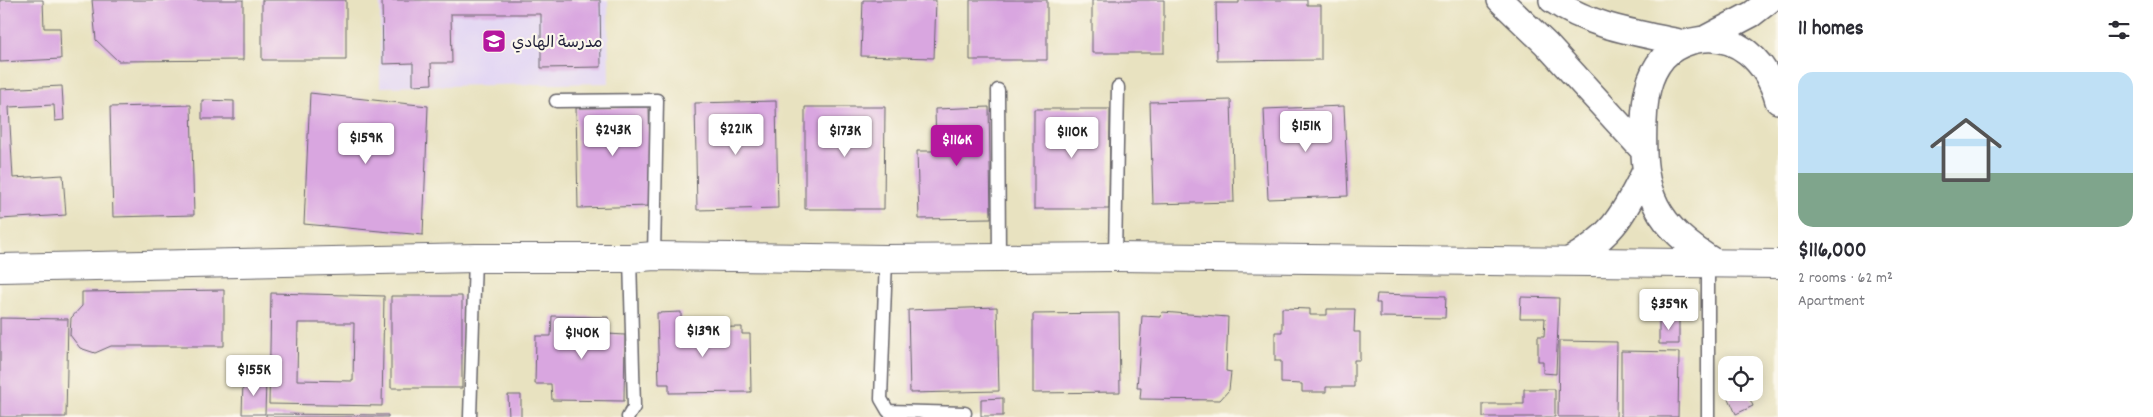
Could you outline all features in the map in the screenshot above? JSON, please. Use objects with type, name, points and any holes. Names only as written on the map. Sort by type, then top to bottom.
[{"type":"street","points":[[1500,0],[1589,90],[1644,162]]},
{"type":"street","points":[[1552,0],[1566,10],[1592,22],[1696,40],[1734,44],[1756,59],[1772,81],[1778,101]]},
{"type":"street","points":[[1713,264],[1692,248],[1671,228],[1654,203],[1644,162],[1645,100],[1650,77],[1664,57],[1752,14],[1770,0]]},
{"type":"street","points":[[1566,262],[1591,248],[1612,230],[1628,206],[1644,162]]},
{"type":"street","points":[[0,268],[475,258],[642,257],[886,260],[1115,257],[1778,264]]},
{"type":"lane","points":[[1115,257],[1118,87]]},
{"type":"lane","points":[[998,90],[999,258]]},
{"type":"lane","points":[[556,101],[657,100],[642,257],[634,407],[628,417]]},
{"type":"lane","points":[[470,417],[475,258]]},
{"type":"lane","points":[[886,260],[881,399],[888,411],[966,412]]},
{"type":"lane","points":[[1708,417],[1713,264]]},
{"type":"shaded area","name":"مدرسة الهادي","points":[[380,0],[608,0],[609,83],[380,87]]},
{"type":"building","points":[[0,0],[43,0],[44,28],[60,28],[61,59],[0,62]]},
{"type":"building","points":[[92,0],[243,0],[243,60],[118,61],[96,40]]},
{"type":"building","points":[[262,0],[346,0],[346,60],[262,60]]},
{"type":"building","points":[[382,0],[600,0],[601,67],[541,68],[541,14],[451,14],[452,63],[431,63],[432,84],[413,85],[413,63],[383,64]]},
{"type":"building","points":[[863,0],[936,0],[934,58],[861,56]]},
{"type":"building","points":[[970,0],[1047,0],[1047,60],[970,60]]},
{"type":"building","points":[[1092,0],[1164,0],[1164,53],[1092,53]]},
{"type":"building","points":[[1239,0],[1307,0],[1307,5],[1321,5],[1321,60],[1217,61],[1216,3],[1239,3]]},
{"type":"building","points":[[62,86],[64,120],[55,121],[54,105],[9,107],[13,178],[63,175],[66,215],[0,219],[0,89]]},
{"type":"building","points":[[310,93],[428,106],[423,235],[304,224]]},
{"type":"building","points":[[202,100],[234,101],[234,119],[202,119]]},
{"type":"building","points":[[1231,100],[1234,202],[1153,204],[1150,102]]},
{"type":"building","points":[[776,101],[778,208],[697,210],[695,103]]},
{"type":"building","points":[[191,105],[194,215],[113,217],[110,107]]},
{"type":"building","points":[[1344,106],[1348,196],[1268,199],[1264,109]]},
{"type":"building","points":[[649,107],[651,206],[578,208],[576,108]]},
{"type":"building","points":[[805,107],[885,107],[884,209],[805,209]]},
{"type":"building","points":[[989,107],[991,218],[919,219],[917,151],[936,151],[935,109]]},
{"type":"building","points":[[1034,109],[1110,109],[1109,209],[1034,209]]},
{"type":"building","points":[[224,290],[224,346],[111,346],[95,353],[80,348],[70,335],[71,318],[82,306],[82,292]]},
{"type":"building","points":[[271,293],[384,296],[382,406],[269,404]],"holes":[[[298,323],[354,323],[353,381],[297,380]]]},
{"type":"building","points":[[1377,294],[1446,296],[1445,318],[1380,317],[1380,303],[1376,303]]},
{"type":"building","points":[[391,296],[462,296],[462,388],[391,388]]},
{"type":"building","points":[[1521,297],[1559,298],[1556,374],[1543,373],[1543,361],[1538,361],[1538,336],[1544,336],[1545,318],[1520,318]]},
{"type":"building","points":[[1642,301],[1678,302],[1678,316],[1642,315]]},
{"type":"building","points":[[997,307],[999,391],[910,393],[908,310]]},
{"type":"building","points":[[1282,308],[1310,309],[1310,315],[1327,315],[1327,309],[1355,309],[1354,332],[1360,332],[1360,360],[1354,360],[1354,387],[1326,387],[1326,392],[1302,392],[1302,384],[1281,383],[1281,361],[1275,361],[1275,332],[1282,332]]},
{"type":"building","points":[[681,312],[681,328],[742,327],[742,334],[750,334],[751,392],[669,393],[669,384],[659,384],[657,313]]},
{"type":"building","points":[[1162,312],[1228,317],[1226,371],[1231,372],[1229,390],[1220,400],[1140,399],[1141,388],[1137,388],[1142,316],[1161,317]]},
{"type":"building","points":[[1119,313],[1120,392],[1033,393],[1033,314]]},
{"type":"building","points":[[552,316],[608,317],[608,334],[625,335],[624,401],[552,400],[551,384],[535,384],[536,336],[551,336]]},
{"type":"building","points":[[0,318],[68,319],[66,417],[0,417]]},
{"type":"building","points":[[1659,318],[1679,318],[1679,344],[1659,344]]},
{"type":"building","points":[[1559,341],[1617,342],[1616,417],[1558,417]]},
{"type":"building","points":[[1621,351],[1679,352],[1678,417],[1621,417]]},
{"type":"building","points":[[243,381],[266,381],[265,414],[242,414]]},
{"type":"building","points":[[1524,389],[1555,389],[1555,417],[1483,417],[1483,404],[1524,404]]},
{"type":"building","points":[[508,395],[521,395],[521,417],[509,417]]},
{"type":"building","points":[[1003,398],[1003,416],[981,416],[981,399]]},
{"type":"building","points":[[1730,401],[1751,401],[1753,406],[1736,414]]},
{"type":"building","points":[[266,414],[388,415],[388,417],[266,417]]},
{"type":"place","name":"مدرسة الهادي","points":[[494,41]]}]
